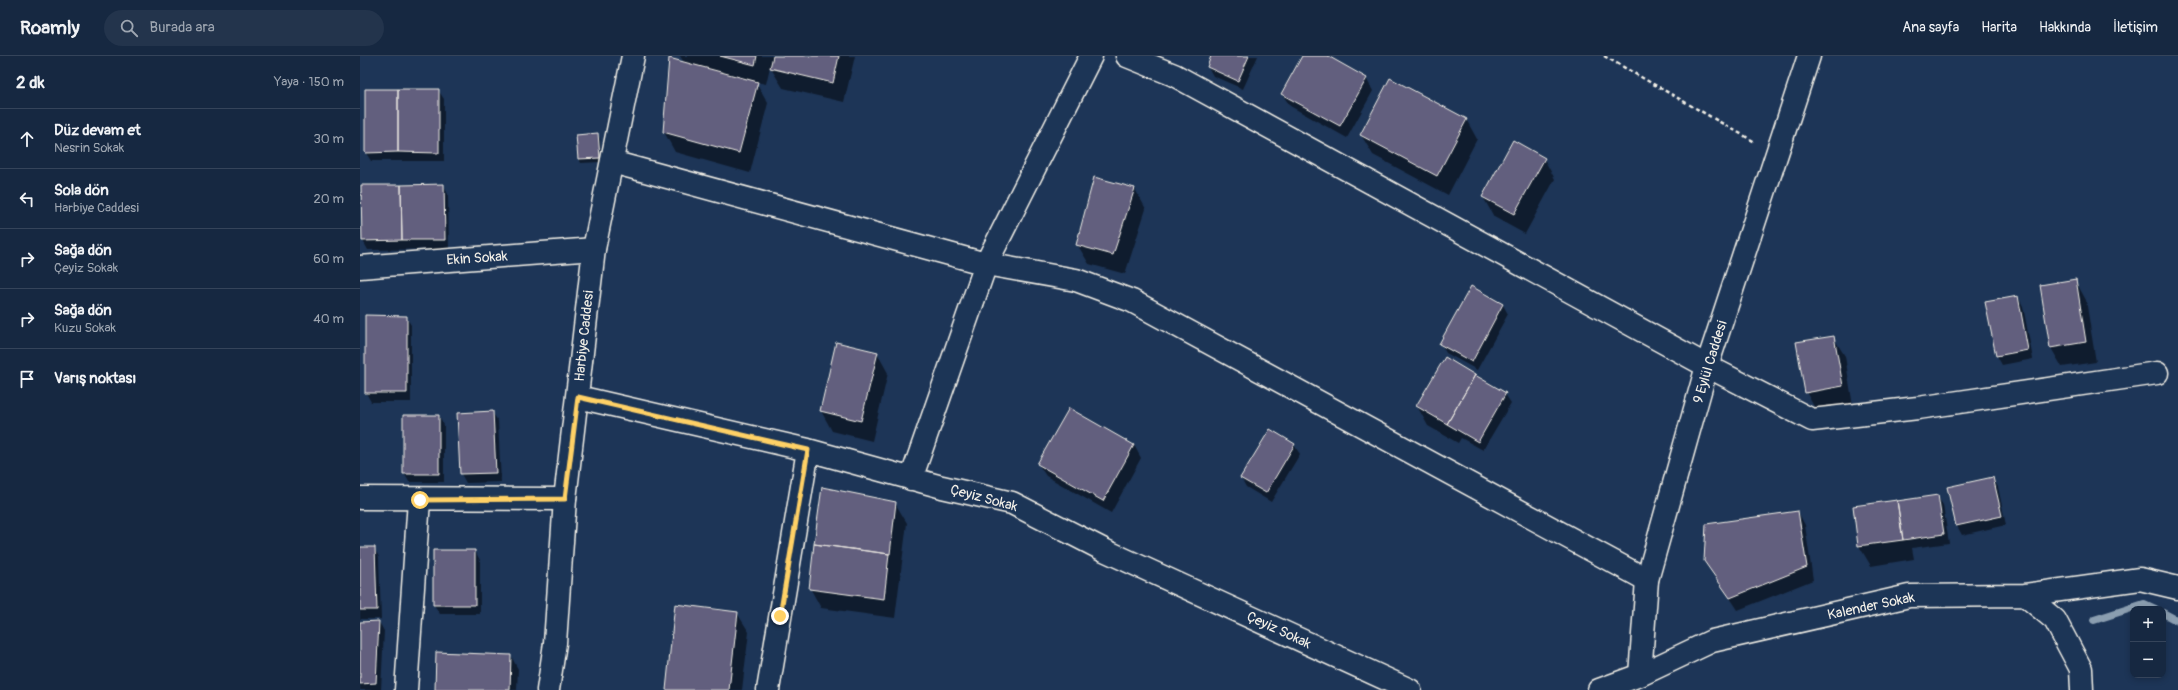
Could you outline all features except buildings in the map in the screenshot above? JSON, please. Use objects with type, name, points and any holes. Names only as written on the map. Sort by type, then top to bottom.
[{"type":"street","name":"Harbiye Caddesi","points":[[548,690],[555,643],[565,499],[594,249],[633,56]]},
{"type":"street","points":[[911,479],[986,264],[1091,56]]},
{"type":"street","points":[[1127,56],[1174,75],[1289,136],[1708,366],[1812,420],[1918,408],[2157,373]]},
{"type":"street","name":"9 Eylül Caddesi","points":[[1641,682],[1647,580],[1708,366],[1809,56]]},
{"type":"street","points":[[612,162],[986,264],[1076,280],[1132,301],[1647,580]]},
{"type":"street","name":"Ekin Sokak","points":[[360,267],[594,249]]},
{"type":"street","name":"Çeyiz Sokak","points":[[578,397],[808,450],[911,479],[1012,503],[1104,550],[1410,690]]},
{"type":"street","points":[[768,690],[808,450]]},
{"type":"street","points":[[360,498],[420,500],[565,499]]},
{"type":"street","points":[[406,690],[420,500]]},
{"type":"street","name":"Kalender Sokak","points":[[1599,690],[1641,682],[1712,641],[1909,596],[2025,595],[2140,579],[2178,588]]},
{"type":"street","points":[[2025,595],[2055,620],[2081,669],[2082,690]]},
{"type":"path","points":[[1604,56],[1777,154]]},
{"type":"waterway","points":[[2138,606],[2144,604],[2148,606]]},
{"type":"waterway","points":[[2094,620],[2130,608]]},
{"type":"waterway","points":[[2166,615],[2178,621]]},
{"type":"route","points":[[420,500],[565,499],[578,397],[808,450],[780,616]]}]
